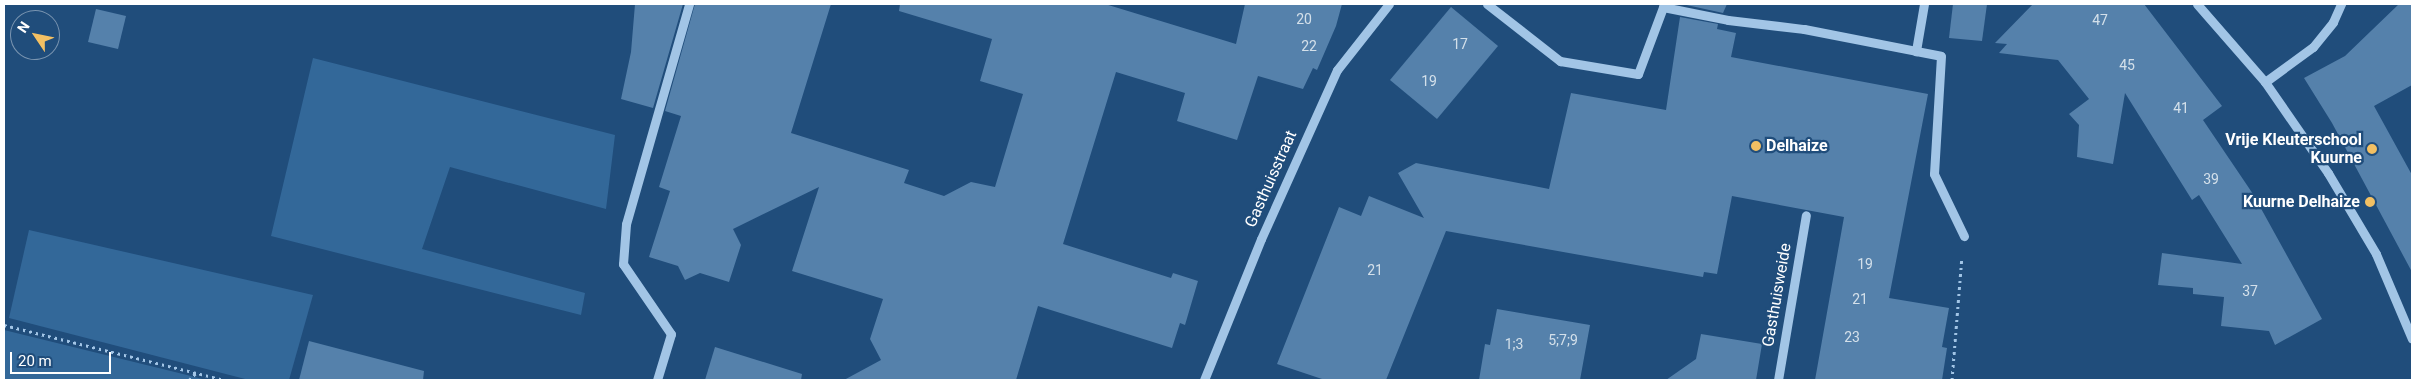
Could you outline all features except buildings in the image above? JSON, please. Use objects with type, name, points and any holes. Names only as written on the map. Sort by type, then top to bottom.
[{"type":"street","points":[[656,380],[671,334],[623,264],[626,224],[689,4]]},
{"type":"street","name":"Gasthuisstraat","points":[[1204,380],[1261,239],[1337,70],[1390,4]]},
{"type":"street","points":[[1487,4],[1560,61],[1638,74],[1663,7],[1804,29],[1941,56],[1934,174],[1964,236]]},
{"type":"street","points":[[1916,51],[1924,4]]},
{"type":"street","points":[[2197,4],[2265,82],[2328,173],[2376,254],[2412,338]]},
{"type":"street","points":[[2265,82],[2313,47],[2333,22],[2341,4]]},
{"type":"street","name":"Gasthuisweide","points":[[1778,380],[1806,215]]},
{"type":"path","points":[[1952,380],[1964,236]]},
{"type":"path","points":[[4,325],[225,380]]},
{"type":"path","points":[[189,380],[196,373]]},
{"type":"shaded area","points":[[313,58],[615,135],[606,209],[450,167],[422,249],[585,293],[581,315],[271,236]]},
{"type":"shaded area","points":[[29,230],[313,295],[289,380],[249,380],[9,318]]},
{"type":"shaded area","points":[[4,330],[187,375],[206,380],[4,380]]},
{"type":"place","name":"Delhaize","points":[[1756,146]]},
{"type":"place","name":"Vrije Kleuterschool Kuurne","points":[[2372,149]]},
{"type":"place","name":"Kuurne Delhaize","points":[[2370,202]]}]
